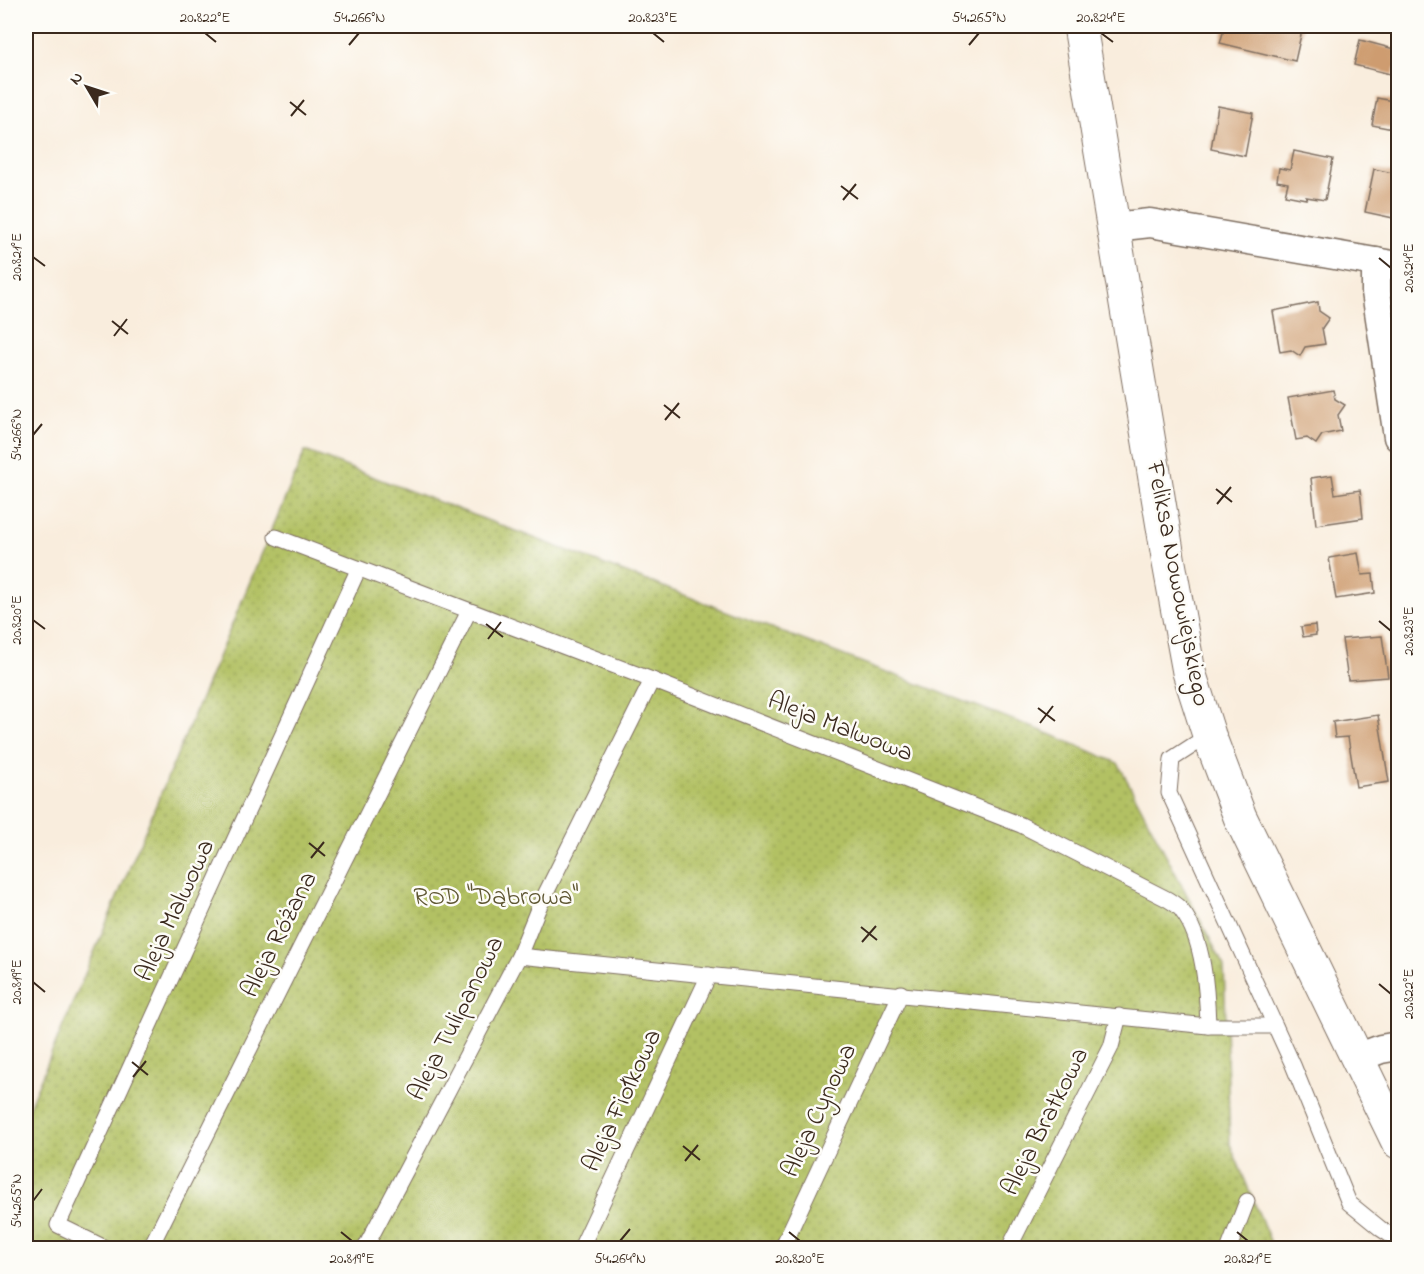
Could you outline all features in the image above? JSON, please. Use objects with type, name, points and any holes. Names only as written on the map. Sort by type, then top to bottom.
[{"type":"street","name":"Feliksa Nowowiejskiego","points":[[1080,26],[1187,661],[1209,735],[1240,816],[1398,1142]]},
{"type":"street","points":[[1114,227],[1150,223],[1387,264],[1376,292],[1398,437]]},
{"type":"street","points":[[1357,1059],[1381,1049],[1398,1046]]},
{"type":"lane","name":"Aleja Malwowa","points":[[276,537],[652,680],[1021,825],[1167,899],[1182,909],[1191,926],[1201,955],[1208,1002],[1208,1026]]},
{"type":"lane","name":"Aleja Malwowa","points":[[105,1248],[58,1225],[358,570]]},
{"type":"lane","name":"Aleja Różana","points":[[150,1248],[469,610]]},
{"type":"lane","name":"Aleja Tulipanowa","points":[[365,1248],[519,956],[538,909],[652,680]]},
{"type":"lane","points":[[1209,735],[1172,759],[1169,793],[1275,1026],[1349,1203],[1398,1240]]},
{"type":"lane","points":[[519,956],[901,993],[1208,1026],[1275,1026]]},
{"type":"lane","name":"Aleja Fiołkowa","points":[[581,1248],[709,975]]},
{"type":"lane","name":"Aleja Cynowa","points":[[782,1248],[901,993]]},
{"type":"lane","name":"Aleja Bratkowa","points":[[1008,1248],[1110,1047],[1119,1016]]},
{"type":"lane","points":[[1228,1248],[1247,1201]]},
{"type":"green space","name":"ROD \"Dąbrowa\"","points":[[305,451],[1050,734],[1118,763],[1224,966],[1230,1144],[1273,1248],[26,1248],[26,1114]]},
{"type":"building","points":[[1225,26],[1303,26],[1295,61],[1220,43]]},
{"type":"building","points":[[1360,40],[1398,50],[1398,68],[1395,68],[1394,75],[1354,65]]},
{"type":"building","points":[[1377,98],[1398,102],[1398,130],[1372,125]]},
{"type":"building","points":[[1218,106],[1253,113],[1245,156],[1211,149]]},
{"type":"building","points":[[1294,151],[1333,159],[1325,200],[1285,195],[1288,183],[1277,181],[1279,168],[1290,170]]},
{"type":"building","points":[[1374,169],[1398,174],[1398,219],[1365,212]]},
{"type":"building","points":[[1318,302],[1319,311],[1329,318],[1322,328],[1325,344],[1305,347],[1300,356],[1291,350],[1280,352],[1273,311]]},
{"type":"building","points":[[1333,390],[1335,399],[1345,405],[1338,415],[1341,431],[1322,435],[1316,444],[1307,438],[1296,440],[1288,398]]},
{"type":"building","points":[[1332,475],[1335,494],[1360,490],[1363,518],[1316,525],[1311,478]]},
{"type":"building","points":[[1358,553],[1362,575],[1373,574],[1375,593],[1336,599],[1329,558]]},
{"type":"building","points":[[1315,625],[1316,635],[1303,637],[1301,627]]},
{"type":"building","points":[[1382,636],[1388,677],[1348,680],[1342,639]]},
{"type":"building","points":[[1378,715],[1389,782],[1356,787],[1348,737],[1335,738],[1333,722]]}]
